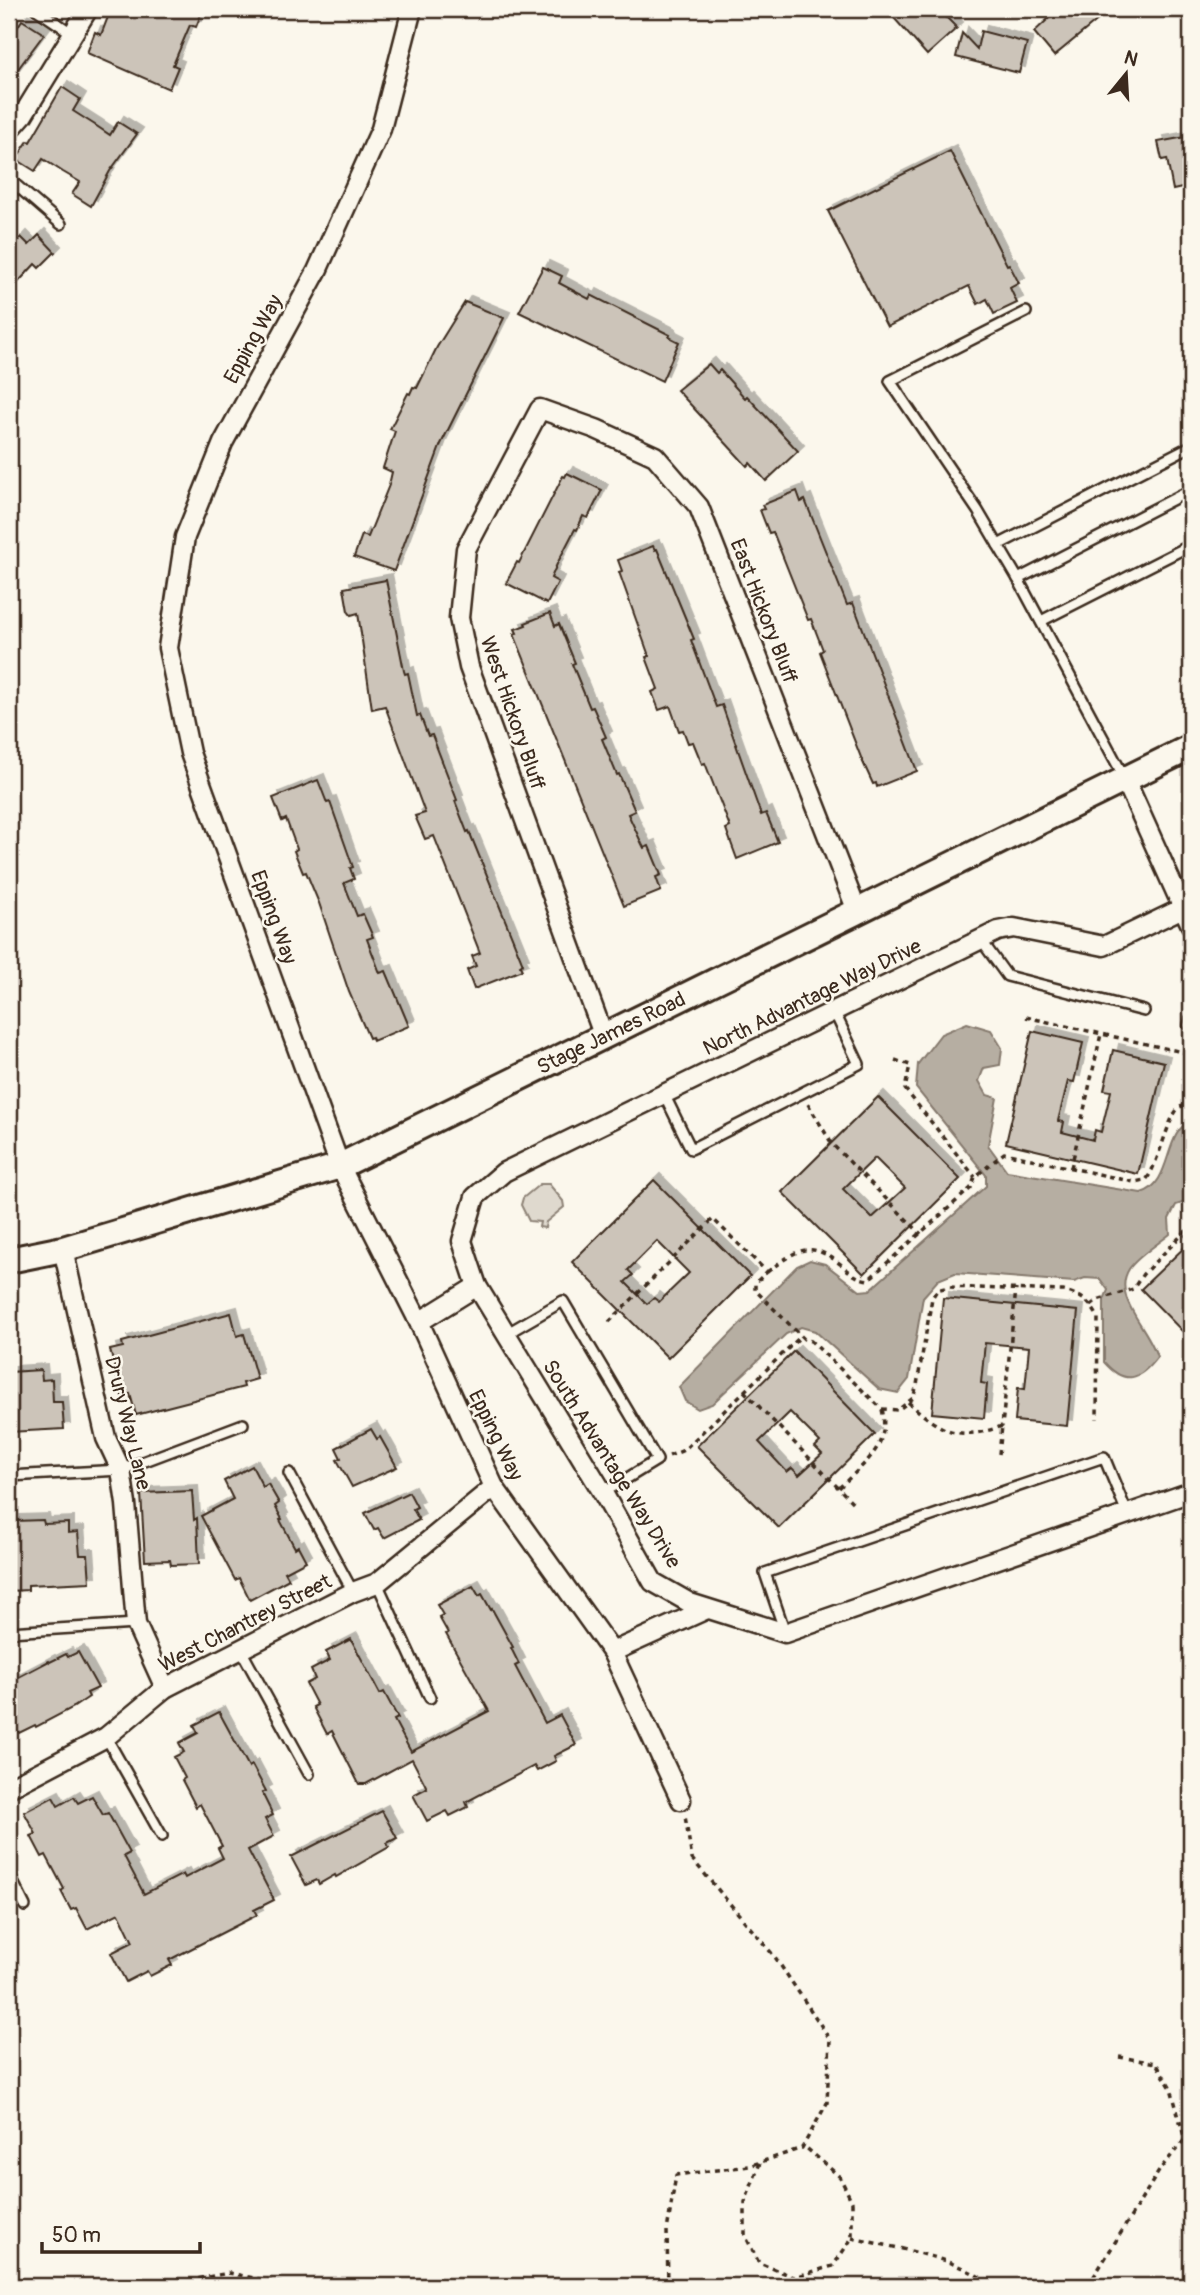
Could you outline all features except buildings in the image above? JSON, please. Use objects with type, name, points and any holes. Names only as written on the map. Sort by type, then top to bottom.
[{"type":"main road","name":"Stage James Road","points":[[9,1260],[63,1249],[340,1166],[1191,747]]},
{"type":"street","points":[[9,131],[23,115],[88,9]]},
{"type":"street","name":"Epping Way","points":[[412,9],[381,129],[317,271],[223,443],[185,537],[167,648],[190,753],[340,1166],[419,1322],[494,1487],[612,1652],[681,1800]]},
{"type":"street","name":"East Hickory Bluff","points":[[540,408],[656,456],[699,507],[857,911]]},
{"type":"street","name":"West Hickory Bluff","points":[[540,408],[466,549],[459,618],[470,667],[604,1037]]},
{"type":"street","points":[[1125,779],[1191,925]]},
{"type":"street","name":"North Advantage Way Drive","points":[[475,1197],[504,1172],[998,931],[1014,928],[1104,946],[1183,908]]},
{"type":"street","name":"South Advantage Way Drive","points":[[475,1197],[463,1241],[477,1286],[603,1493],[653,1582],[691,1603],[785,1633]]},
{"type":"street","name":"Drury Way Lane","points":[[63,1249],[106,1438],[121,1470],[136,1624],[165,1688]]},
{"type":"street","points":[[419,1322],[477,1286]]},
{"type":"street","name":"West Chantrey Street","points":[[9,1788],[106,1737],[165,1688],[352,1592],[377,1583],[494,1487]]},
{"type":"street","points":[[785,1633],[1191,1492]]},
{"type":"street","points":[[612,1652],[707,1609]]},
{"type":"lane","points":[[36,9],[73,34]]},
{"type":"lane","points":[[9,179],[61,224]]},
{"type":"lane","points":[[1026,312],[890,381],[998,545],[1125,779]]},
{"type":"lane","points":[[998,545],[1191,446]]},
{"type":"lane","points":[[1018,579],[1191,490]]},
{"type":"lane","points":[[1041,621],[1191,545]]},
{"type":"lane","points":[[981,940],[1007,976],[1144,1011]]},
{"type":"lane","points":[[664,1094],[691,1149],[859,1063],[834,1011]]},
{"type":"lane","points":[[506,1334],[563,1301],[657,1460],[603,1493]]},
{"type":"lane","points":[[9,1476],[121,1470],[243,1424]]},
{"type":"lane","points":[[785,1633],[765,1573],[1104,1457],[1127,1513]]},
{"type":"lane","points":[[289,1473],[352,1592]]},
{"type":"lane","points":[[377,1583],[430,1698]]},
{"type":"lane","points":[[9,1632],[136,1624]]},
{"type":"lane","points":[[241,1650],[309,1774]]},
{"type":"lane","points":[[106,1737],[162,1836]]},
{"type":"lane","points":[[9,1874],[25,1906]]},
{"type":"path","points":[[1026,1017],[1191,1054]]},
{"type":"path","points":[[1071,1168],[1101,1034]]},
{"type":"path","points":[[895,1060],[910,1065],[905,1089],[975,1177]]},
{"type":"path","points":[[839,1488],[874,1454],[883,1439],[885,1422],[882,1409],[811,1341],[801,1336],[755,1290],[755,1283],[793,1252],[813,1249],[830,1255],[858,1279],[868,1280],[971,1188],[975,1177],[1004,1153],[1134,1182],[1146,1181],[1154,1170],[1173,1115],[1180,1107],[1191,1104]]},
{"type":"path","points":[[817,1121],[832,1144],[921,1234]]},
{"type":"path","points":[[608,1322],[713,1219],[767,1272]]},
{"type":"path","points":[[1091,1305],[1097,1300],[1133,1289],[1143,1274],[1191,1226]]},
{"type":"path","points":[[1184,1234],[1191,1241]]},
{"type":"path","points":[[882,1409],[898,1410],[913,1398],[932,1297],[937,1290],[948,1287],[1016,1289],[1071,1293],[1079,1295],[1091,1305],[1098,1317],[1097,1419]]},
{"type":"path","points":[[999,1454],[1016,1289]]},
{"type":"path","points":[[657,1460],[684,1450],[801,1336]]},
{"type":"path","points":[[744,1391],[855,1505]]},
{"type":"path","points":[[908,1402],[931,1423],[946,1431],[985,1433],[1002,1426]]},
{"type":"path","points":[[668,2286],[667,2231],[676,2175],[750,2166],[802,2148],[827,2103],[830,2039],[775,1957],[692,1858],[681,1800]]},
{"type":"path","points":[[1119,2057],[1156,2063],[1171,2088],[1185,2140]]},
{"type":"path","points":[[1088,2286],[1161,2168],[1191,2132]]},
{"type":"path","points":[[760,2163],[745,2202],[745,2235],[759,2263],[794,2277],[833,2266],[852,2238],[852,2202],[840,2177],[804,2146]]},
{"type":"path","points":[[852,2238],[916,2253],[978,2274],[992,2286]]},
{"type":"path","points":[[159,2286],[229,2273],[295,2286]]},
{"type":"shaded area","points":[[967,1023],[991,1030],[1002,1048],[1000,1065],[984,1068],[979,1081],[987,1095],[997,1098],[988,1145],[1007,1171],[1141,1193],[1151,1188],[1158,1180],[1176,1136],[1182,1127],[1191,1121],[1191,1200],[1176,1205],[1169,1219],[1170,1234],[1133,1264],[1125,1280],[1128,1302],[1157,1357],[1144,1371],[1132,1377],[1119,1375],[1104,1362],[1104,1300],[1108,1290],[1100,1279],[1085,1278],[1074,1282],[955,1273],[938,1280],[923,1297],[909,1379],[898,1393],[879,1389],[815,1331],[801,1327],[786,1334],[712,1404],[698,1409],[685,1401],[679,1387],[797,1266],[810,1260],[825,1264],[860,1291],[870,1290],[986,1186],[986,1175],[916,1088],[918,1064],[941,1034]]},
{"type":"shaded area","points":[[540,1184],[549,1184],[563,1201],[564,1207],[546,1222],[545,1228],[539,1227],[540,1222],[529,1221],[521,1205],[523,1198]]}]
